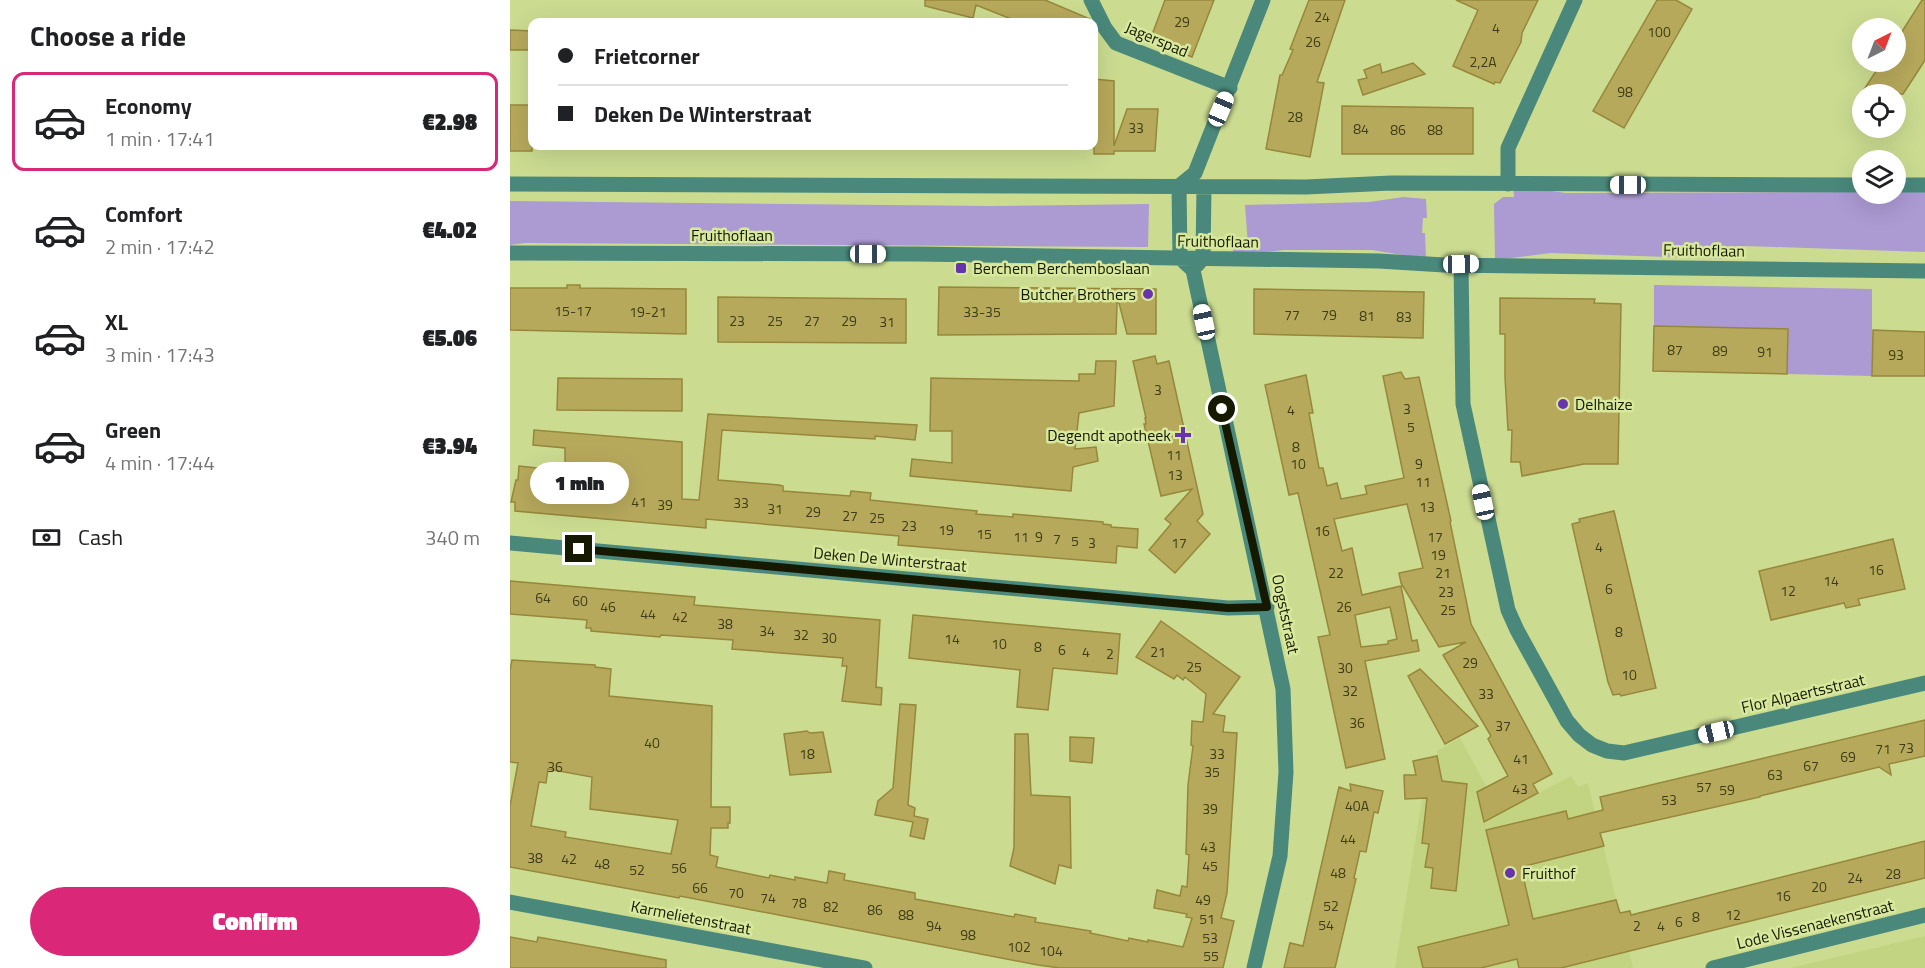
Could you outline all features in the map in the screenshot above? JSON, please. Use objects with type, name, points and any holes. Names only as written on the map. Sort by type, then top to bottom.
[{"type":"street","name":"Jagerspad","points":[[1091,0],[1105,28],[1116,43],[1230,88]]},
{"type":"street","points":[[1180,258],[1179,186],[1195,173],[1263,0]]},
{"type":"street","points":[[1508,184],[1508,148],[1575,0]]},
{"type":"street","points":[[1195,173],[1204,187]]},
{"type":"street","points":[[510,184],[1306,187],[1391,183],[1852,186]]},
{"type":"street","points":[[1906,185],[1925,185]]},
{"type":"street","name":"Oogststraat","points":[[1204,187],[1198,264],[1227,431],[1283,689],[1286,772],[1280,856],[1254,968]]},
{"type":"street","name":"Fruithoflaan","points":[[510,253],[916,254],[1180,258],[1198,264],[1461,264],[1925,271]]},
{"type":"street","name":"Flor Alpaertsstraat","points":[[1461,264],[1463,404],[1502,588],[1517,630],[1567,721],[1579,735],[1592,745],[1607,751],[1624,753],[1925,683]]},
{"type":"street","name":"Deken De Winterstraat","points":[[510,543],[1228,608],[1267,607]]},
{"type":"street","name":"Karmelietenstraat","points":[[510,902],[865,968]]},
{"type":"street","name":"Lode Vissenaekenstraat","points":[[1713,968],[1925,915]]},
{"type":"shaded area","points":[[1513,186],[1566,193],[1852,192],[1852,204],[1906,204],[1906,192],[1925,192],[1925,252],[1745,246],[1726,259],[1551,253],[1495,260],[1494,204],[1503,197],[1514,197]]},
{"type":"shaded area","points":[[1404,197],[1426,199],[1427,218],[1423,218],[1422,233],[1425,233],[1426,259],[1372,250],[1284,250],[1232,256],[1234,247],[1248,245],[1245,205],[1369,202]]},
{"type":"shaded area","points":[[510,201],[990,206],[1149,204],[1148,247],[525,243],[510,245]]},
{"type":"shaded area","points":[[1654,285],[1872,289],[1872,376],[1787,374],[1787,329],[1654,326]]},
{"type":"shaded area","name":"Fruithof","points":[[1460,738],[1501,813],[1571,776],[1578,787],[1588,783],[1633,968],[1395,968],[1426,774],[1440,773],[1437,751]]},
{"type":"shaded area","points":[[1925,936],[1925,968],[1790,968]]},
{"type":"building","points":[[925,0],[1045,0],[1088,18],[1009,18],[976,5],[973,18],[925,6]]},
{"type":"building","points":[[1165,0],[1214,0],[1192,57],[1150,40]]},
{"type":"building","points":[[1309,0],[1345,0],[1317,82],[1324,83],[1310,157],[1266,149],[1280,75],[1293,50],[1290,49]]},
{"type":"building","points":[[1456,0],[1538,0],[1522,33],[1521,42],[1500,83],[1495,82],[1494,84],[1453,66],[1478,10]]},
{"type":"building","points":[[1657,0],[1676,0],[1692,9],[1624,128],[1593,111]]},
{"type":"building","points":[[1922,0],[1925,0],[1925,60],[1906,89],[1906,84],[1868,84],[1875,72],[1906,72],[1906,25]]},
{"type":"building","points":[[510,30],[528,31],[528,50],[510,50]]},
{"type":"building","points":[[1413,63],[1425,74],[1363,95],[1358,80],[1367,78],[1364,70],[1380,64],[1382,73]]},
{"type":"building","points":[[1098,79],[1114,81],[1114,146],[1127,109],[1158,109],[1155,151],[1114,151],[1114,154],[1094,154],[1094,150],[1098,150]]},
{"type":"building","points":[[510,105],[528,105],[528,150],[532,151],[510,151]]},
{"type":"building","points":[[1342,106],[1473,108],[1473,154],[1342,154]]},
{"type":"building","points":[[567,285],[580,285],[580,288],[686,289],[686,334],[510,330],[510,288],[567,288]]},
{"type":"building","points":[[939,287],[1156,289],[1156,334],[1127,334],[1119,303],[1117,303],[1116,334],[938,335]]},
{"type":"building","points":[[1254,289],[1424,292],[1423,338],[1254,334]]},
{"type":"building","points":[[718,297],[906,299],[906,343],[718,342]]},
{"type":"building","name":"Delhaize","points":[[1500,298],[1595,299],[1594,303],[1621,304],[1618,464],[1584,464],[1522,476],[1520,462],[1511,462],[1512,430],[1508,430],[1505,334],[1500,334]]},
{"type":"building","points":[[1654,326],[1788,329],[1787,374],[1653,371]]},
{"type":"building","points":[[1873,330],[1925,332],[1925,376],[1872,376]]},
{"type":"building","points":[[1155,356],[1157,364],[1169,361],[1203,514],[1197,521],[1210,534],[1175,573],[1149,550],[1171,524],[1165,519],[1192,489],[1161,496],[1144,424],[1146,424],[1146,418],[1133,361]]},
{"type":"building","points":[[1096,361],[1116,361],[1114,406],[1079,413],[1075,449],[1096,447],[1098,461],[1073,467],[1071,491],[910,476],[912,459],[952,463],[952,431],[930,431],[931,378],[1079,381],[1079,374],[1095,374]]},
{"type":"building","points":[[1401,372],[1405,379],[1419,377],[1471,624],[1552,774],[1533,784],[1538,793],[1484,822],[1477,792],[1508,776],[1488,739],[1491,736],[1443,655],[1466,642],[1439,647],[1401,583],[1399,573],[1423,568],[1407,504],[1334,519],[1342,551],[1352,548],[1362,595],[1401,586],[1412,641],[1417,640],[1419,651],[1365,661],[1385,759],[1346,768],[1318,637],[1330,635],[1298,493],[1289,495],[1265,385],[1306,375],[1313,413],[1309,413],[1319,468],[1323,468],[1327,486],[1337,483],[1341,499],[1367,494],[1365,486],[1404,478],[1383,376]],"holes":[[[1390,607],[1397,639],[1388,641],[1388,644],[1361,647],[1355,615]]]},
{"type":"building","points":[[558,378],[682,379],[682,411],[557,410]]},
{"type":"building","points":[[708,414],[917,425],[915,440],[875,436],[875,439],[722,430],[718,480],[779,485],[783,486],[783,491],[850,496],[851,491],[871,493],[870,500],[977,511],[976,514],[1013,517],[1013,514],[1103,522],[1111,527],[1138,529],[1137,548],[1117,546],[1116,563],[898,545],[899,536],[706,519],[706,528],[515,511],[515,502],[511,502],[516,480],[518,480],[519,466],[537,468],[537,473],[565,475],[565,448],[533,445],[534,430],[682,442],[682,499],[699,500]]},
{"type":"building","points":[[1614,511],[1656,688],[1621,696],[1620,694],[1613,695],[1608,682],[1572,524],[1580,522],[1579,519]]},
{"type":"building","points":[[1893,539],[1905,589],[1858,599],[1860,605],[1846,608],[1844,603],[1771,620],[1759,571]]},
{"type":"building","points":[[510,581],[695,597],[694,605],[880,620],[876,687],[882,688],[881,705],[842,701],[847,666],[842,666],[843,658],[732,649],[733,640],[591,631],[591,628],[586,628],[587,620],[510,614]]},
{"type":"building","points":[[913,615],[1120,634],[1117,674],[1053,668],[1048,710],[1017,707],[1020,670],[909,658]]},
{"type":"building","points":[[1161,621],[1240,677],[1213,714],[1225,716],[1223,732],[1237,733],[1227,893],[1221,918],[1234,921],[1223,968],[1060,968],[1038,965],[680,896],[679,898],[510,867],[510,806],[518,763],[510,762],[510,670],[512,660],[595,665],[595,667],[611,669],[609,696],[712,706],[711,807],[730,807],[728,828],[711,828],[710,855],[718,857],[716,867],[769,878],[770,875],[795,880],[795,877],[827,883],[829,871],[845,874],[844,880],[915,893],[915,899],[1014,917],[1015,914],[1036,918],[1035,922],[1091,931],[1090,933],[1128,941],[1129,938],[1148,942],[1148,940],[1183,947],[1192,918],[1186,917],[1187,914],[1154,908],[1157,890],[1180,896],[1182,886],[1187,887],[1188,785],[1193,746],[1191,745],[1192,721],[1203,722],[1206,694],[1185,677],[1183,680],[1177,675],[1174,679],[1136,657]],"holes":[[[548,769],[592,777],[590,809],[678,820],[671,854],[565,837],[566,832],[531,826],[539,782],[546,783]]]},
{"type":"building","points":[[1420,669],[1478,726],[1445,744],[1408,676]]},
{"type":"building","points":[[900,704],[916,705],[908,805],[915,808],[914,816],[928,819],[924,839],[910,836],[913,822],[875,815],[878,801],[893,788]]},
{"type":"building","points":[[1925,720],[1925,756],[1889,764],[1891,775],[1879,767],[1600,833],[1604,846],[1521,867],[1533,919],[1616,900],[1620,913],[1630,911],[1631,915],[1925,841],[1925,878],[1561,968],[1519,968],[1517,959],[1481,968],[1423,968],[1418,947],[1509,925],[1486,830],[1566,811],[1568,819],[1603,810],[1600,797]]},
{"type":"building","points":[[807,731],[810,733],[823,732],[831,772],[790,775],[784,734]]},
{"type":"building","points":[[1015,734],[1028,734],[1031,795],[1070,797],[1071,868],[1059,865],[1055,884],[1010,866],[1014,848]]},
{"type":"building","points":[[1070,737],[1094,738],[1092,763],[1070,761]]},
{"type":"building","points":[[1437,756],[1442,781],[1467,784],[1456,891],[1431,888],[1433,868],[1425,867],[1429,844],[1422,843],[1427,798],[1405,799],[1404,775],[1416,775],[1413,761]]},
{"type":"building","points":[[1350,784],[1383,791],[1378,813],[1374,812],[1366,852],[1360,851],[1354,878],[1356,879],[1335,968],[1284,968],[1290,943],[1303,946],[1339,787],[1351,791]]},
{"type":"building","points":[[510,937],[537,942],[538,937],[666,960],[666,968],[510,968]]},
{"type":"place","name":"Berchem Berchemboslaan","points":[[961,268]]},
{"type":"place","name":"Butcher Brothers","points":[[1148,294]]},
{"type":"place","name":"Delhaize","points":[[1563,404]]},
{"type":"place","name":"Degendt apotheek","points":[[1183,435]]},
{"type":"place","name":"Fruithof","points":[[1510,873]]},
{"type":"route","points":[[579,549],[1228,608],[1267,607],[1222,409]]}]
